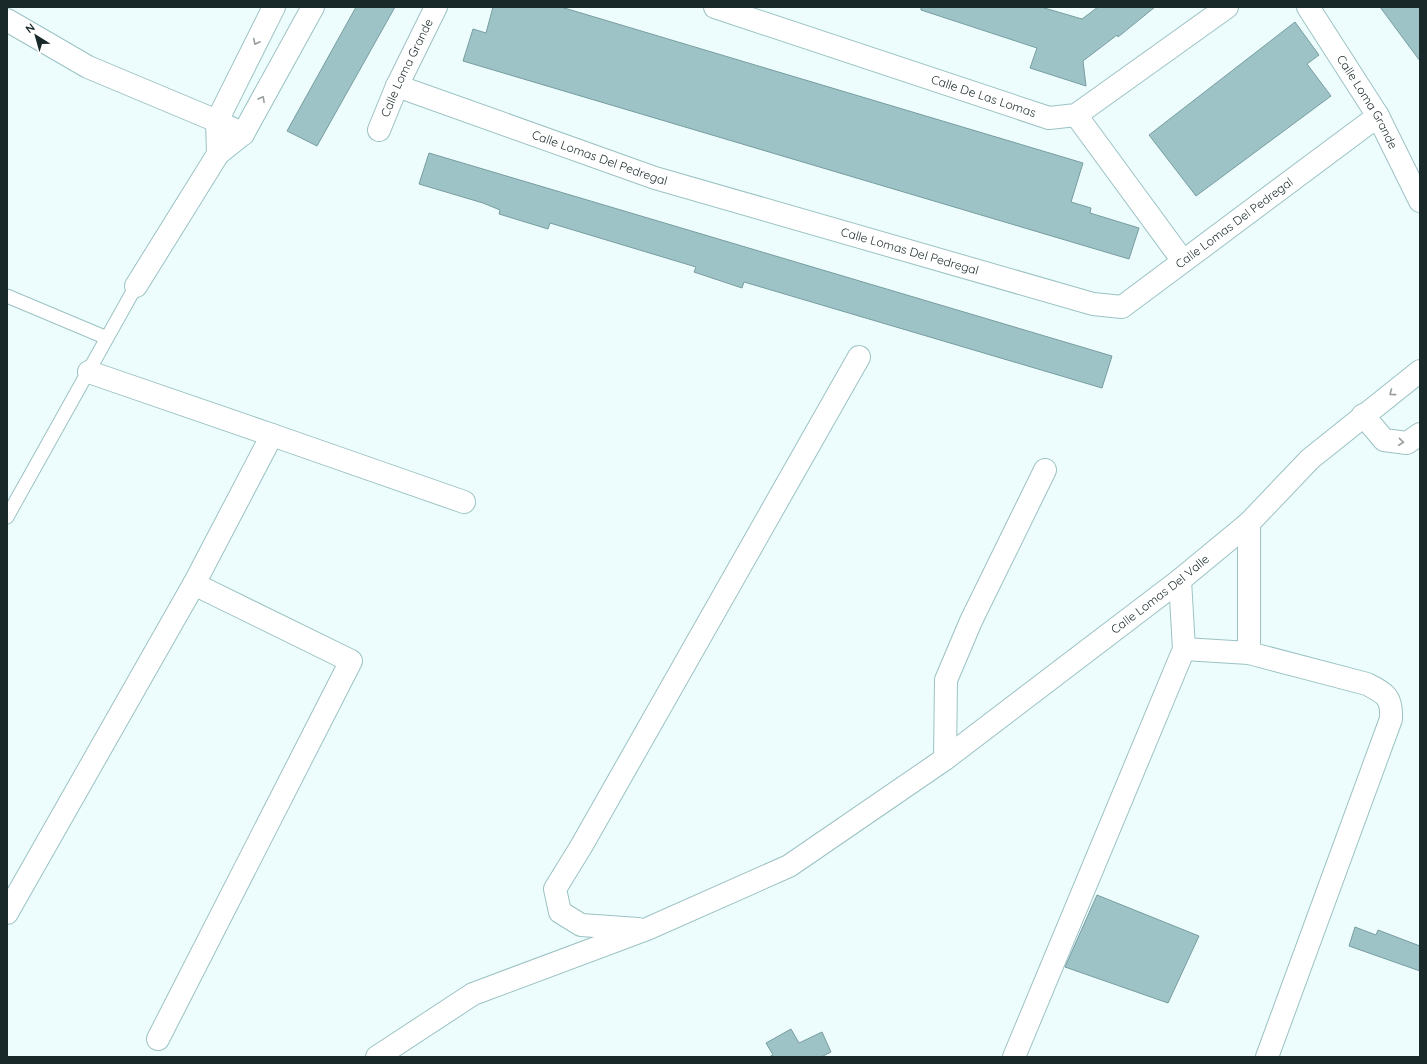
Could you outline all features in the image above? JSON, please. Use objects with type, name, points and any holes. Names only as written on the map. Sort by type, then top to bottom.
[{"type":"street","points":[[218,154],[217,120],[274,7]]},
{"type":"street","points":[[136,286],[218,154],[243,134],[313,7]]},
{"type":"street","name":"Calle Loma Grande","points":[[379,130],[397,86],[436,7]]},
{"type":"street","name":"Calle De Las Lomas","points":[[715,7],[1049,118],[1076,116]]},
{"type":"street","points":[[1183,261],[1076,116],[1228,7]]},
{"type":"street","name":"Calle Loma Grande","points":[[1308,7],[1378,116],[1420,201]]},
{"type":"street","points":[[7,20],[88,66],[217,120],[243,134]]},
{"type":"street","name":"Calle Lomas Del Pedregal","points":[[397,86],[655,178],[1093,304],[1122,307],[1378,116]]},
{"type":"street","points":[[647,929],[581,925],[560,912],[555,889],[582,845],[859,357]]},
{"type":"street","points":[[1420,371],[1363,415],[1384,440],[1407,443],[1420,434]]},
{"type":"street","points":[[89,372],[464,502]]},
{"type":"street","name":"Calle Lomas Del Valle","points":[[377,1057],[473,994],[647,929],[789,866],[945,759],[1180,580],[1249,523],[1310,459],[1363,415]]},
{"type":"street","points":[[7,913],[194,584],[272,435]]},
{"type":"street","points":[[945,759],[946,680],[971,621],[1045,470]]},
{"type":"street","points":[[1249,523],[1249,652]]},
{"type":"street","points":[[1014,1057],[1184,648],[1180,580]]},
{"type":"street","points":[[158,1039],[351,661],[194,584]]},
{"type":"street","points":[[1184,648],[1249,652],[1367,684],[1382,692],[1392,705],[1391,719],[1267,1057]]},
{"type":"lane","points":[[7,517],[136,286]]},
{"type":"lane","points":[[7,296],[107,338]]},
{"type":"building","points":[[356,7],[395,7],[317,146],[287,131]]},
{"type":"building","points":[[493,7],[561,7],[1083,163],[1071,202],[1091,208],[1090,213],[1139,228],[1129,259],[463,61],[473,29],[486,33]]},
{"type":"building","points":[[921,7],[1041,7],[1082,19],[1098,7],[1155,7],[1118,37],[1117,35],[1083,61],[1086,86],[1030,68],[1037,48],[921,10]]},
{"type":"building","points":[[1380,7],[1420,7],[1420,61]]},
{"type":"building","points":[[1295,22],[1319,55],[1307,64],[1331,96],[1196,196],[1149,135]]},
{"type":"building","points":[[429,153],[1112,356],[1102,388],[744,282],[742,288],[694,272],[696,267],[550,223],[548,229],[499,214],[500,210],[483,203],[419,184]]},
{"type":"building","points":[[1097,895],[1199,936],[1168,1003],[1065,967]]},
{"type":"building","points":[[1355,927],[1376,935],[1378,930],[1420,946],[1420,971],[1349,946]]},
{"type":"building","points":[[791,1029],[799,1043],[822,1032],[831,1052],[821,1057],[769,1057],[773,1055],[766,1043]]}]
